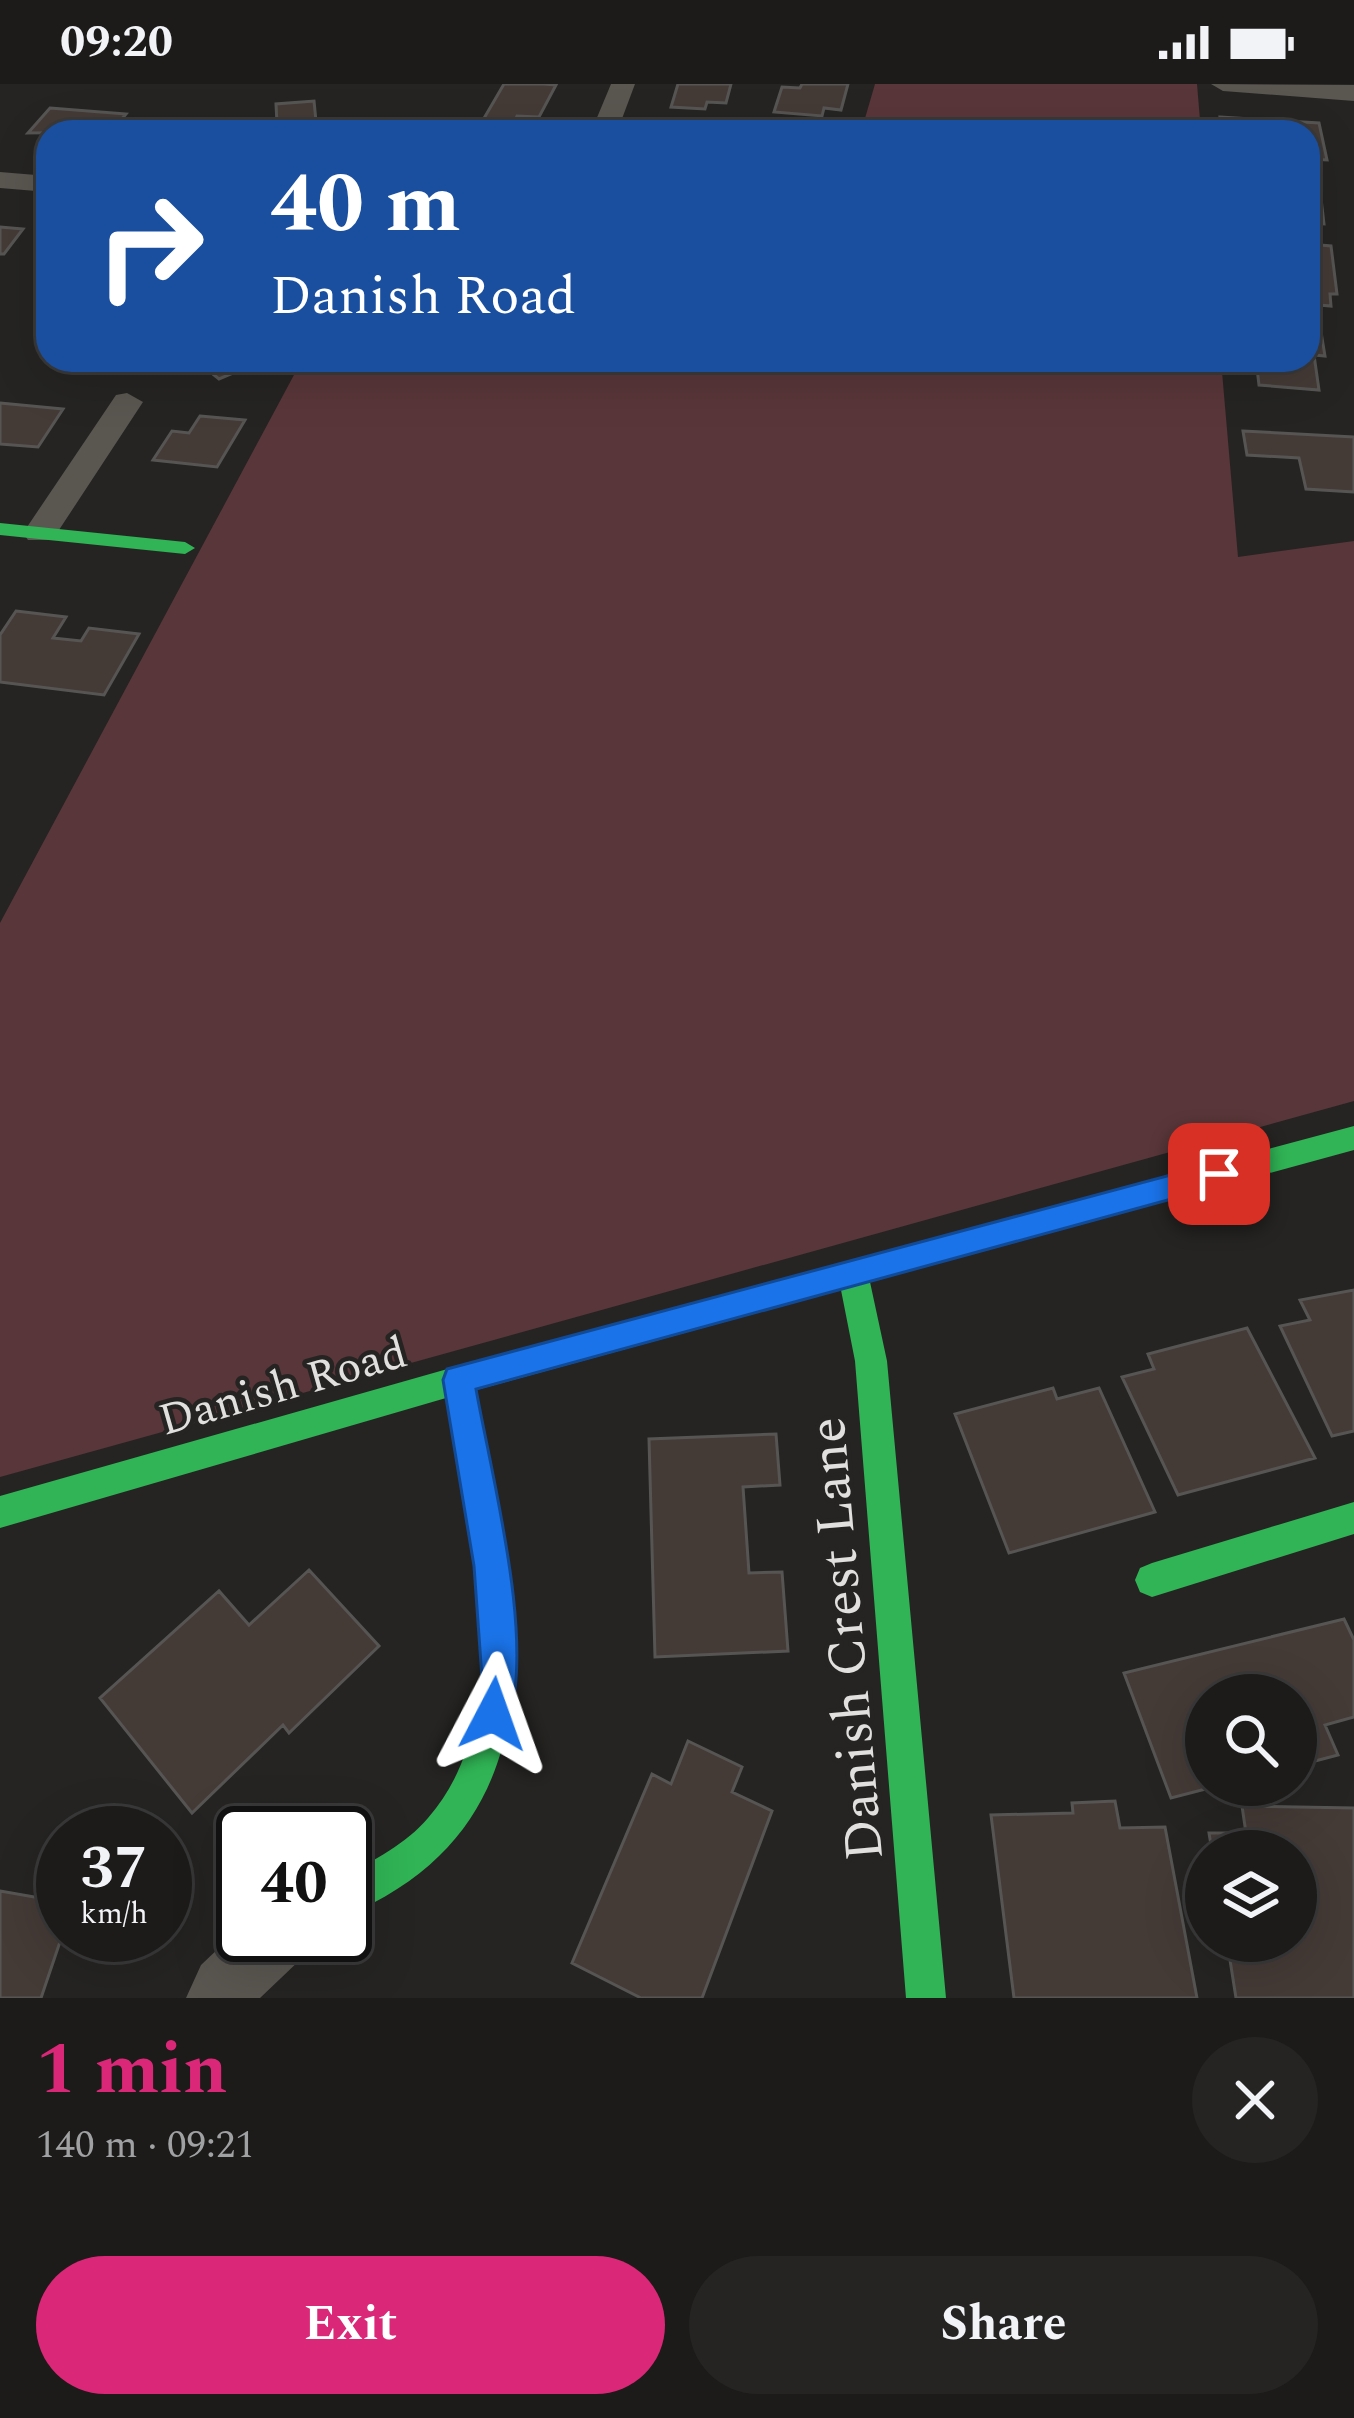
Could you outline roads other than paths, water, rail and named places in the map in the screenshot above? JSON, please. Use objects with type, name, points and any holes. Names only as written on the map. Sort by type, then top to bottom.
[{"type":"street","points":[[609,120],[623,84]]},
{"type":"street","points":[[1223,84],[1354,93]]},
{"type":"street","points":[[0,180],[36,183]]},
{"type":"street","points":[[40,533],[127,402]]},
{"type":"street","points":[[0,529],[185,548]]},
{"type":"street","name":"Danish Road","points":[[0,1512],[458,1380],[1354,1138]]},
{"type":"street","name":"Danish Crest Lane","points":[[853,1273],[871,1361],[926,1998]]},
{"type":"street","points":[[372,1881],[448,1824],[487,1750],[499,1678],[491,1566],[458,1380]]},
{"type":"street","points":[[1152,1580],[1354,1518]]},
{"type":"street","points":[[219,1998],[251,1962]]}]
